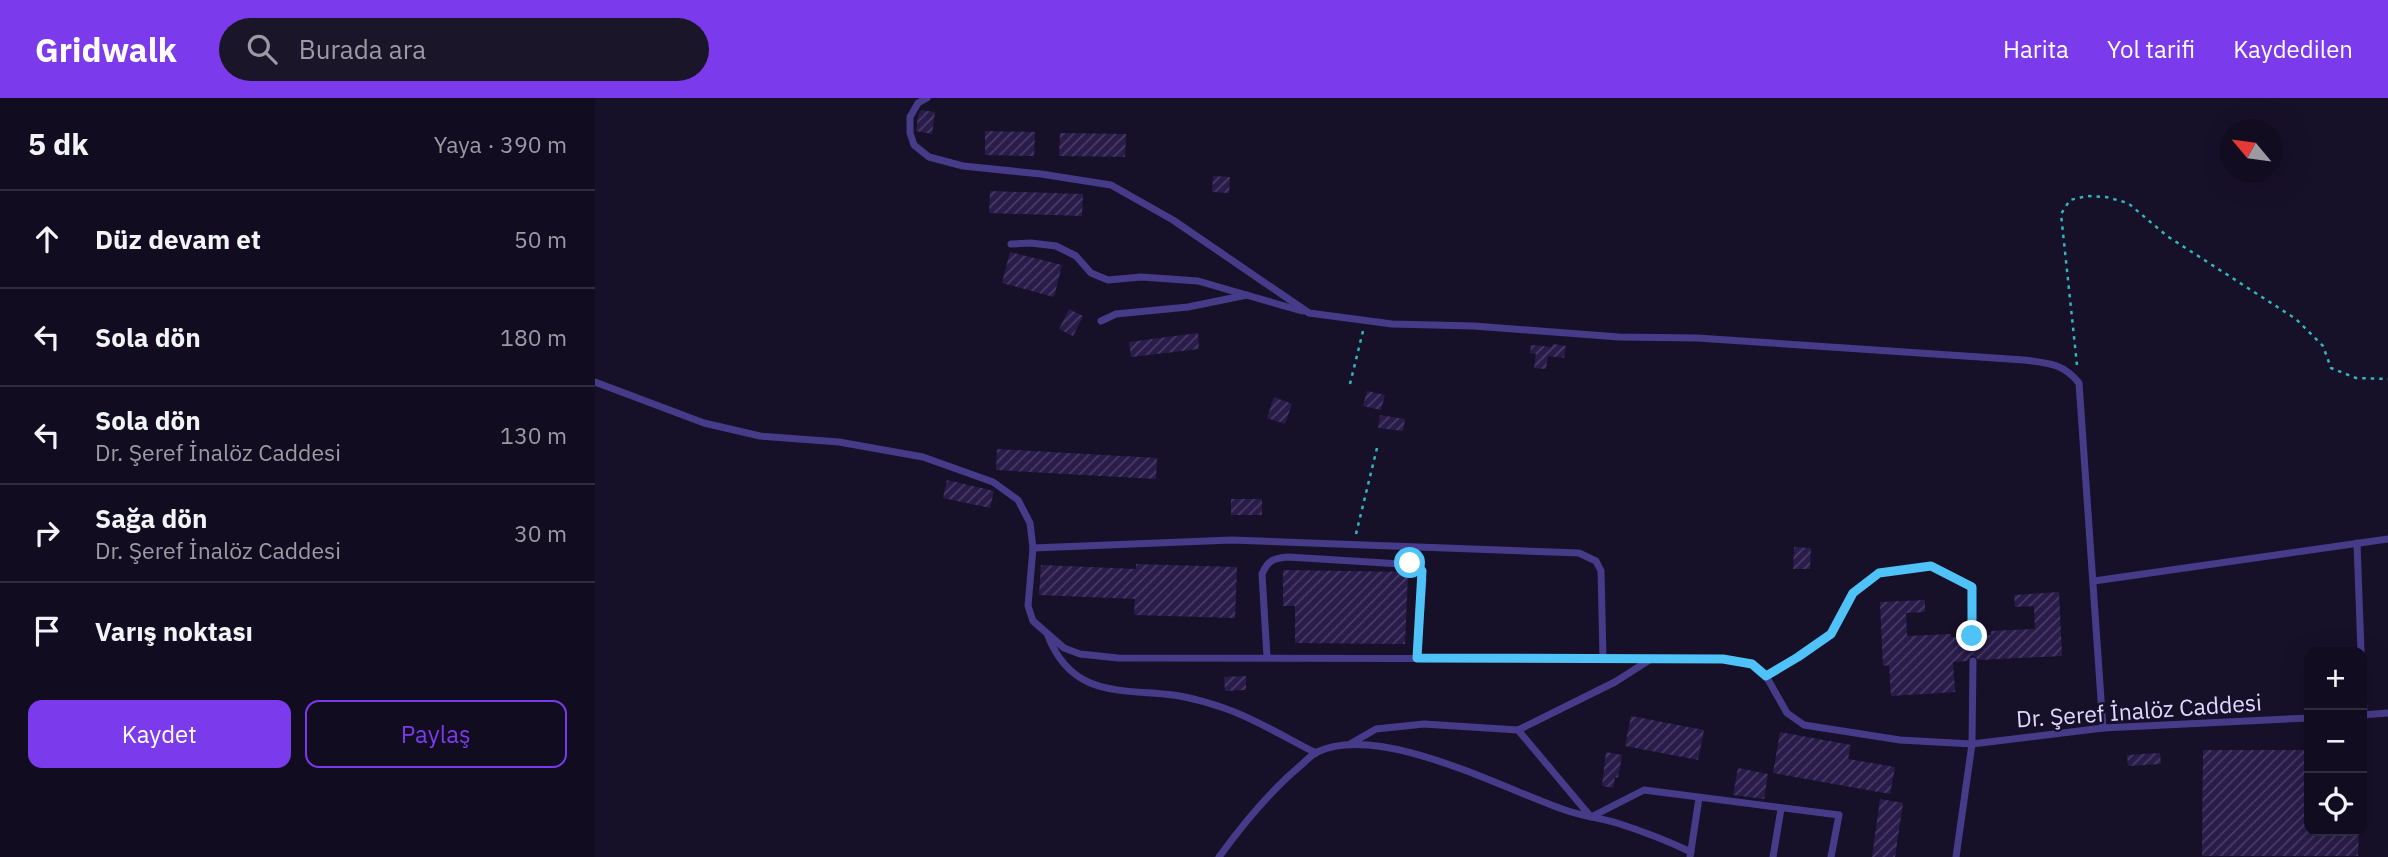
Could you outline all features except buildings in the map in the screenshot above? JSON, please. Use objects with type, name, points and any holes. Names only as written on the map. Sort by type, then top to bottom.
[{"type":"lane","points":[[927,98],[918,103],[910,117],[910,133],[914,145],[929,156],[963,166],[1111,185],[1173,220],[1310,313]]},
{"type":"lane","points":[[1011,244],[1056,246],[1076,256],[1091,273],[1108,280],[1141,277],[1198,281],[1310,313],[1366,321],[1619,337],[1697,338],[2024,360],[2049,363],[2069,370],[2079,383],[2103,728]]},
{"type":"lane","points":[[1101,321],[1116,314],[1188,307],[1247,295]]},
{"type":"lane","points":[[595,382],[704,423],[760,436],[839,442],[923,457],[993,482],[1018,500],[1030,523],[1033,548],[1028,606],[1033,621],[1064,648],[1080,654],[1118,658],[1266,656],[1723,659],[1752,664],[1766,676],[1831,634],[1853,593],[1879,573],[1931,566],[1972,587],[1972,636]]},
{"type":"lane","points":[[2094,580],[2388,539]]},
{"type":"lane","points":[[1033,548],[1232,540],[1579,553],[1596,561],[1601,571],[1603,658]]},
{"type":"lane","points":[[2357,543],[2361,647]]},
{"type":"lane","points":[[1266,656],[1262,574],[1266,565],[1274,558],[1288,557],[1417,565],[1422,571],[1423,580],[1417,658]]},
{"type":"lane","points":[[1048,636],[1055,655],[1074,675],[1110,691],[1176,695],[1226,709],[1316,752]]},
{"type":"lane","points":[[1219,857],[1238,830],[1283,780],[1316,752],[1350,744],[1376,729],[1424,724],[1518,730],[1615,682],[1651,659]]},
{"type":"lane","points":[[1956,857],[1972,744],[1973,661]]},
{"type":"lane","name":"Dr. Şeref İnalöz Caddesi","points":[[1766,676],[1787,713],[1804,725],[1900,740],[1972,744],[2103,728],[2304,718]]},
{"type":"lane","points":[[2367,714],[2388,713]]},
{"type":"lane","points":[[1518,730],[1591,817]]},
{"type":"lane","points":[[1350,744],[1395,750],[1462,768],[1566,810],[1661,838],[1690,855],[1699,798]]},
{"type":"lane","points":[[1591,817],[1644,790],[1839,815],[1831,857]]},
{"type":"lane","points":[[1773,857],[1781,809]]},
{"type":"path","points":[[2079,383],[2061,214],[2070,200],[2087,196],[2106,197],[2128,203],[2167,236],[2296,318],[2323,346],[2331,368],[2355,378],[2388,379]]},
{"type":"path","points":[[1350,384],[1366,321]]},
{"type":"path","points":[[1353,544],[1377,447]]},
{"type":"route","points":[[1410,563],[1417,565],[1422,571],[1423,580],[1417,658],[1723,659],[1752,664],[1766,676],[1831,634],[1853,593],[1879,573],[1931,566],[1972,587],[1972,636]]}]
